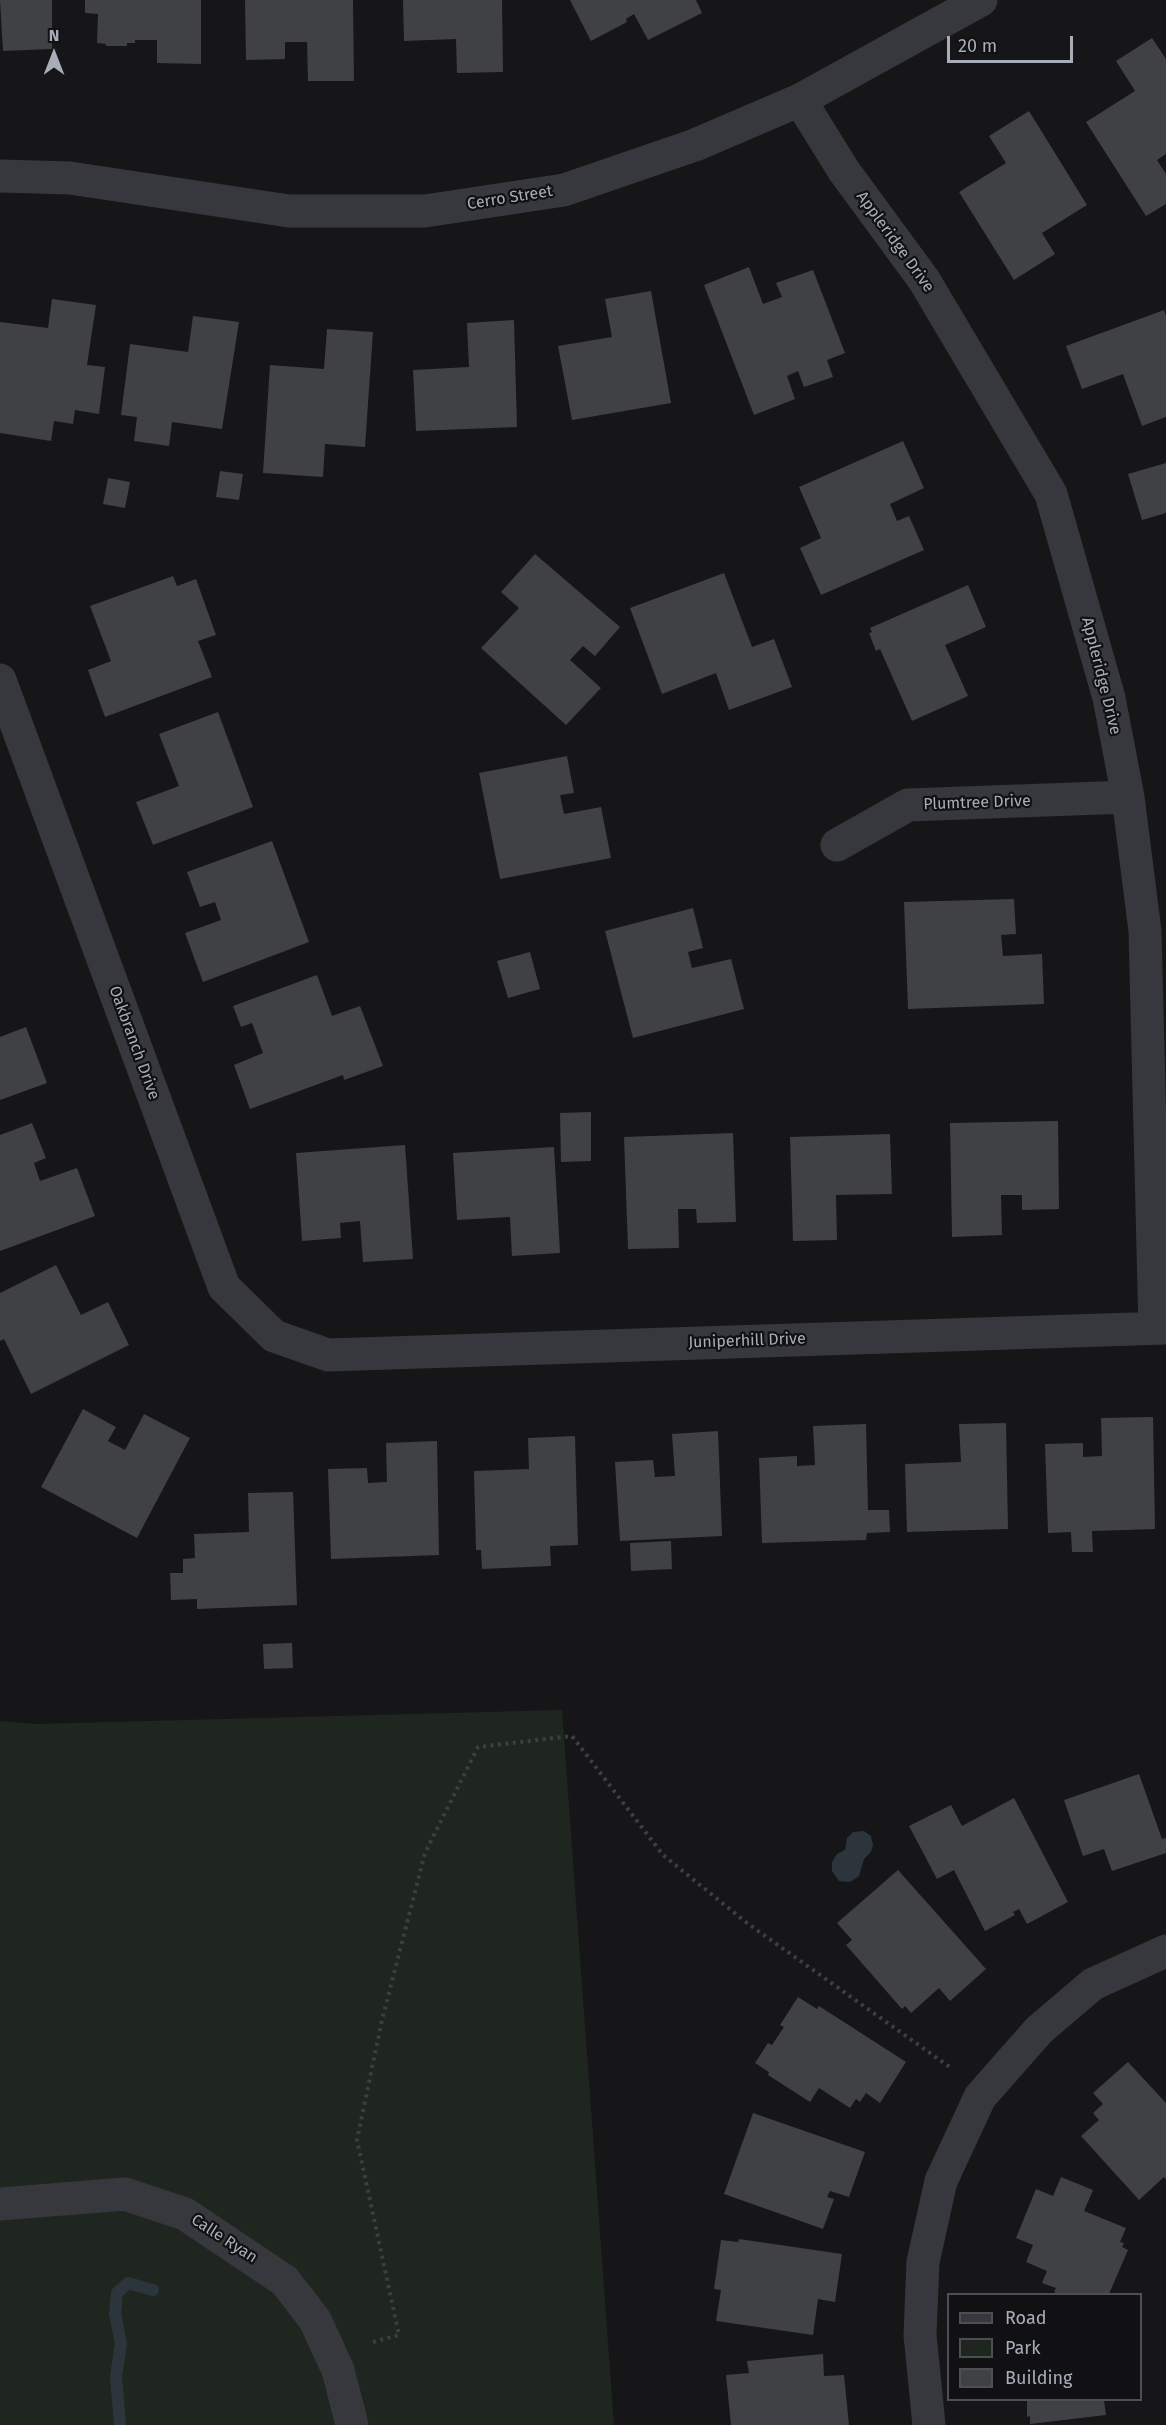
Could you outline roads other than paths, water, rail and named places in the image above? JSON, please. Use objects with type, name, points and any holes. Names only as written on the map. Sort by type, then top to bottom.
[{"type":"street","name":"Cerro Street","points":[[0,176],[70,178],[289,211],[425,211],[564,190],[695,145],[800,100],[981,0]]},
{"type":"street","name":"Appleridge Drive","points":[[800,100],[844,171],[924,280],[1051,494],[1109,698],[1128,797],[1145,931],[1160,1328]]},
{"type":"street","name":"Oakbranch Drive","points":[[0,680],[224,1287],[274,1336],[328,1355]]},
{"type":"street","name":"Plumtree Drive","points":[[837,845],[908,805],[1128,797]]},
{"type":"street","name":"Juniperhill Drive","points":[[328,1355],[1160,1328]]},
{"type":"street","points":[[929,2425],[920,2335],[923,2262],[941,2181],[980,2097],[1039,2030],[1093,1984],[1166,1951]]},
{"type":"street","name":"Calle Ryan","points":[[0,2204],[125,2194],[184,2214],[204,2226],[285,2281],[315,2320],[338,2370],[352,2425]]},
{"type":"waterway","points":[[120,2425],[116,2376],[121,2344],[115,2314],[117,2293],[128,2283],[153,2290]]}]
